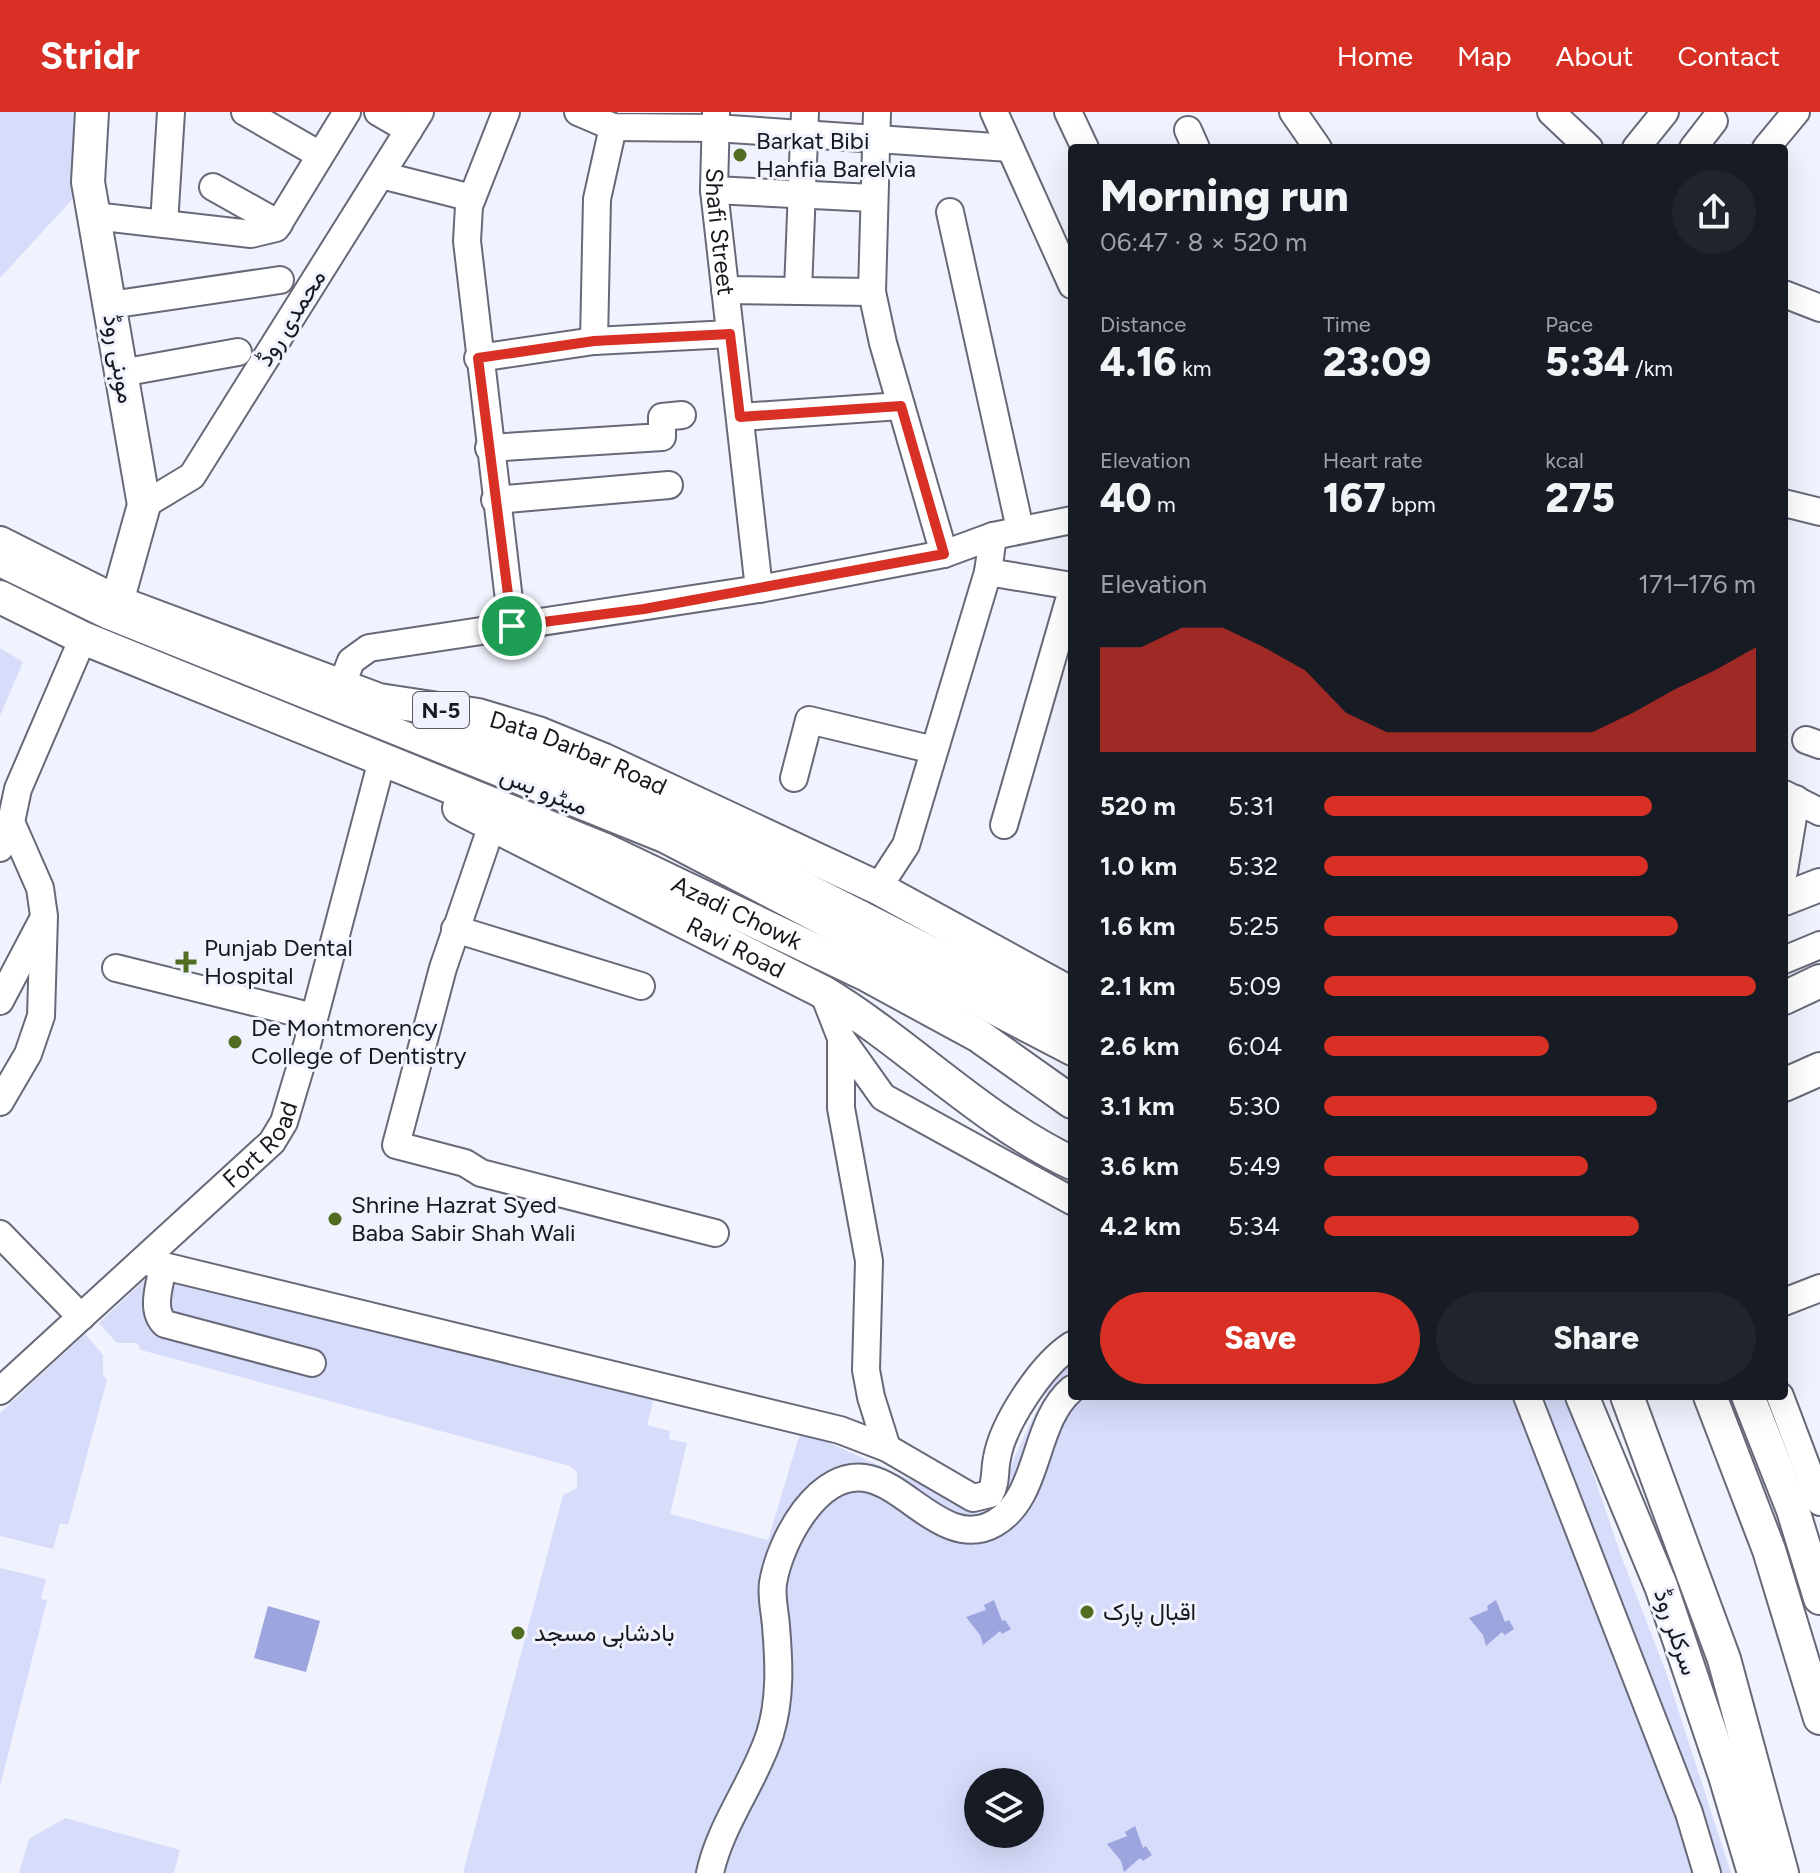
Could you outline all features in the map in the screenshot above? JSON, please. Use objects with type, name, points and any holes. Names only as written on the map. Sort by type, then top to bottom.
[{"type":"main road","name":"موہنی روڈ","points":[[92,112],[88,182],[144,505],[117,602]]},
{"type":"main road","name":"Data Darbar Road","points":[[0,543],[117,602],[341,687],[379,700],[478,715],[538,733],[685,796],[878,888]]},
{"type":"main road","points":[[0,597],[83,638],[382,760]]},
{"type":"main road","points":[[379,700],[547,766],[658,814],[1068,1023]]},
{"type":"main road","name":"Ravi Road","points":[[382,760],[410,782],[823,992],[860,1014],[974,1101],[1068,1160]]},
{"type":"main road","name":"Azadi Chowk","points":[[382,760],[514,810],[603,849],[865,974],[979,1036],[1068,1099]]},
{"type":"main road","points":[[1788,897],[1820,885]]},
{"type":"main road","name":"N-5","points":[[878,888],[1068,992]]},
{"type":"main road","points":[[1788,918],[1820,908]]},
{"type":"main road","points":[[1788,996],[1820,981]]},
{"type":"main road","points":[[1788,1071],[1820,1059]]},
{"type":"main road","points":[[1788,1083],[1820,1069]]},
{"type":"main road","name":"سرکلر روڈ","points":[[1584,1400],[1661,1586],[1754,1873]]},
{"type":"main road","name":"سرکلر روڈ","points":[[1628,1400],[1724,1659],[1778,1859]]},
{"type":"main road","points":[[1712,1400],[1769,1550],[1816,1703]]},
{"type":"main road","points":[[1750,1400],[1793,1510],[1820,1598]]},
{"type":"street","points":[[164,224],[171,112]]},
{"type":"street","points":[[245,112],[320,155]]},
{"type":"street","points":[[94,216],[251,234],[276,228],[347,112]]},
{"type":"street","points":[[378,112],[414,121]]},
{"type":"street","points":[[506,112],[472,198],[467,241],[478,358],[512,626]]},
{"type":"street","points":[[578,112],[613,127],[716,120],[804,123],[876,139],[1010,148]]},
{"type":"street","points":[[877,112],[872,292],[944,554]]},
{"type":"street","points":[[994,112],[1068,276]]},
{"type":"street","points":[[1068,112],[1083,144]]},
{"type":"street","points":[[1293,112],[1315,144]]},
{"type":"street","points":[[1551,112],[1585,144]]},
{"type":"street","points":[[1639,144],[1665,112]]},
{"type":"street","points":[[1769,144],[1796,112]]},
{"type":"street","points":[[1697,144],[1722,115]]},
{"type":"street","name":"Shafi Street","points":[[716,120],[714,190],[759,589]]},
{"type":"street","name":"محمدی روڈ","points":[[144,505],[192,476],[414,121]]},
{"type":"street","points":[[798,291],[804,123]]},
{"type":"street","points":[[594,341],[597,199],[613,127]]},
{"type":"street","points":[[381,175],[472,198]]},
{"type":"street","points":[[213,187],[279,224]]},
{"type":"street","points":[[714,190],[873,198]]},
{"type":"street","points":[[950,212],[1020,529]]},
{"type":"street","points":[[110,305],[280,280]]},
{"type":"street","points":[[725,290],[872,292]]},
{"type":"street","points":[[1788,296],[1820,308]]},
{"type":"street","points":[[478,358],[594,341],[730,334]]},
{"type":"street","points":[[121,373],[238,352]]},
{"type":"street","points":[[740,417],[901,406]]},
{"type":"street","points":[[489,448],[662,437],[662,417],[682,415]]},
{"type":"street","points":[[495,500],[669,485]]},
{"type":"street","points":[[1788,504],[1820,512]]},
{"type":"street","points":[[341,687],[351,661],[369,648],[759,589],[944,554],[993,536],[1068,521]]},
{"type":"street","points":[[878,888],[906,845],[988,572],[993,536]]},
{"type":"street","name":"میٹرو بس","points":[[0,563],[109,616],[664,839],[1068,1050]]},
{"type":"street","points":[[988,572],[1068,587]]},
{"type":"street","points":[[1004,825],[1068,602]]},
{"type":"street","points":[[0,848],[18,789],[83,638]]},
{"type":"street","points":[[794,778],[809,720],[934,750]]},
{"type":"street","name":"Fort Road","points":[[4,1378],[153,1264],[272,1142],[284,1122],[382,760]]},
{"type":"street","points":[[1788,821],[1790,796],[1820,812]]},
{"type":"street","points":[[0,1102],[28,1054],[41,1016],[44,916],[40,888],[6,821]]},
{"type":"street","points":[[492,825],[455,929],[396,1145],[465,1163],[481,1173],[715,1233]]},
{"type":"street","points":[[0,1001],[44,916]]},
{"type":"street","points":[[455,929],[641,986]]},
{"type":"street","points":[[1788,958],[1820,945]]},
{"type":"street","points":[[116,968],[314,1017]]},
{"type":"street","points":[[823,992],[841,1038],[883,1097],[1068,1199]]},
{"type":"street","points":[[841,1038],[841,1108],[869,1261],[866,1370],[887,1448]]},
{"type":"street","points":[[841,1108],[883,1097]]},
{"type":"street","points":[[957,1136],[974,1101]]},
{"type":"street","points":[[0,1234],[81,1317]]},
{"type":"street","points":[[312,1363],[165,1324],[158,1317],[153,1264],[840,1430],[887,1448],[973,1498],[990,1494],[1000,1448],[1031,1387],[1047,1365],[1068,1348]]},
{"type":"street","points":[[1788,1300],[1820,1288]]},
{"type":"street","points":[[710,1873],[770,1733],[780,1670],[773,1595],[777,1567],[795,1527],[817,1496],[845,1477],[861,1477],[877,1481],[927,1514],[957,1527],[974,1530],[992,1525],[1008,1514],[1019,1498],[1049,1421],[1068,1395]]},
{"type":"street","points":[[840,1430],[871,1397]]},
{"type":"street","points":[[1529,1400],[1689,1813],[1707,1873]]},
{"type":"street","points":[[1782,1400],[1820,1502]]},
{"type":"shaded area","points":[[0,112],[92,112],[88,182],[0,278]]},
{"type":"shaded area","points":[[0,648],[23,662],[0,716]]},
{"type":"shaded area","name":"اقبال پارک","points":[[152,1273],[654,1398],[647,1425],[670,1431],[669,1439],[687,1443],[670,1514],[768,1540],[801,1430],[975,1509],[994,1506],[1041,1404],[1068,1362],[1068,1400],[1568,1400],[1620,1553],[1666,1672],[1731,1873],[463,1873],[563,1495],[577,1488],[577,1472],[570,1466],[141,1350],[137,1343],[117,1343],[99,1323]]},
{"type":"shaded area","points":[[85,1334],[103,1355],[103,1375],[107,1380],[68,1525],[60,1523],[53,1549],[0,1536],[0,1413]]},
{"type":"shaded area","points":[[0,1568],[46,1579],[41,1599],[47,1600],[0,1786]]},
{"type":"shaded area","points":[[65,1818],[180,1850],[174,1873],[19,1873],[29,1839]]},
{"type":"water","points":[[994,1600],[1002,1621],[1005,1620],[1011,1629],[1002,1634],[1000,1631],[983,1645],[980,1635],[966,1617],[986,1610],[984,1605]]},
{"type":"water","points":[[1496,1600],[1505,1622],[1509,1620],[1514,1629],[1505,1635],[1502,1632],[1486,1646],[1483,1635],[1469,1618],[1488,1610],[1487,1606]]},
{"type":"water","points":[[268,1606],[320,1621],[306,1672],[254,1658]]},
{"type":"water","points":[[1135,1826],[1143,1848],[1146,1846],[1152,1855],[1143,1861],[1140,1858],[1124,1872],[1121,1861],[1107,1844],[1127,1836],[1125,1832]]},
{"type":"place","name":"Barkat Bibi Hanfia Barelvia","points":[[740,155]]},
{"type":"place","name":"Punjab Dental Hospital","points":[[186,962]]},
{"type":"place","name":"De Montmorency College of Dentistry","points":[[235,1042]]},
{"type":"place","name":"Shrine Hazrat Syed Baba Sabir Shah Wali","points":[[335,1219]]},
{"type":"place","name":"اقبال پارک","points":[[1087,1612]]},
{"type":"place","name":"بادشاہی مسجد","points":[[518,1633]]},
{"type":"route","points":[[730,334],[740,417],[901,406],[944,554],[644,609],[512,626],[478,358],[594,341],[730,334]]}]
